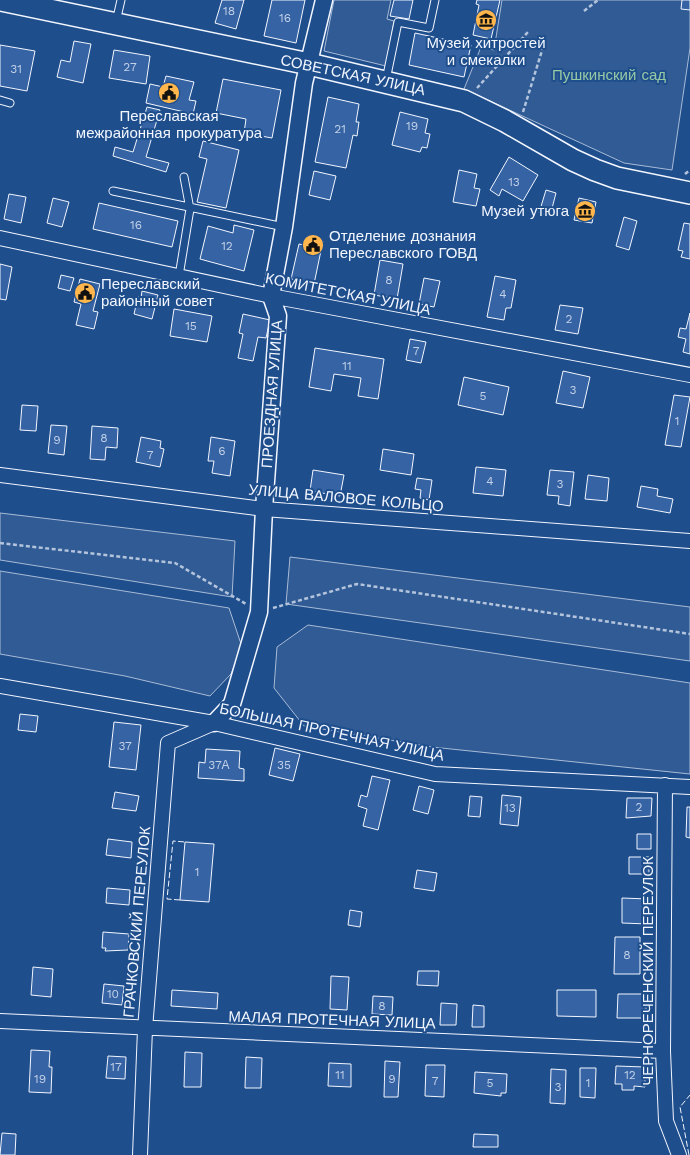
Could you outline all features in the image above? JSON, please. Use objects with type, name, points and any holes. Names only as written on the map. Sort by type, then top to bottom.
[{"type":"main road","name":"СОВЕТСКАЯ УЛИЦА","points":[[1,0],[309,64],[464,101],[483,109],[573,160],[595,170],[617,178],[688,184]]},
{"type":"street","name":"ПРОЕЗДНАЯ УЛИЦА","points":[[214,723],[232,704],[259,612],[264,509],[278,316],[272,296],[284,227],[304,83],[324,0]]},
{"type":"street","name":"КОМИТЕТСКАЯ УЛИЦА","points":[[0,238],[272,296],[690,375]]},
{"type":"street","name":"УЛИЦА ВАЛОВОЕ КОЛЬЦО","points":[[0,475],[264,509],[690,540]]},
{"type":"street","name":"БОЛЬШАЯ ПРОТЕЧНАЯ УЛИЦА","points":[[0,686],[214,723],[435,774],[690,787]]},
{"type":"street","name":"ГРАЧКОВСКИЙ ПЕРЕУЛОК","points":[[140,1155],[145,1029],[168,743],[214,723]]},
{"type":"street","name":"ЧЕРНОРЕЧЕНСКИЙ ПЕРЕУЛОК","points":[[665,785],[663,1051],[666,1121],[679,1155]]},
{"type":"street","name":"МАЛАЯ ПРОТЕЧНАЯ УЛИЦА","points":[[0,1021],[663,1051]]},
{"type":"lane","points":[[116,24],[121,0]]},
{"type":"lane","points":[[386,81],[398,22],[429,28],[435,0]]},
{"type":"lane","points":[[0,100],[10,103]]},
{"type":"lane","points":[[179,276],[190,209],[184,177]]},
{"type":"lane","points":[[113,191],[190,209],[284,227]]},
{"type":"path","points":[[584,11],[598,0]]},
{"type":"path","points":[[472,94],[528,32]]},
{"type":"path","points":[[521,117],[544,44]]},
{"type":"path","points":[[688,184],[690,170]]},
{"type":"path","points":[[0,543],[175,563],[259,612],[357,584],[690,634]]},
{"type":"green space","points":[[334,0],[391,0],[387,19],[394,21],[386,66],[324,51]]},
{"type":"green space","name":"Пушкинский сад","points":[[502,0],[690,0],[690,48],[672,170],[624,163],[464,89],[481,47],[494,50]]},
{"type":"green space","points":[[0,513],[235,541],[232,597],[0,560]]},
{"type":"green space","points":[[290,557],[690,607],[690,661],[286,604]]},
{"type":"green space","points":[[0,571],[229,608],[242,647],[231,674],[210,696],[125,676],[0,654]]},
{"type":"green space","points":[[308,625],[690,683],[690,774],[432,747],[304,726],[274,688],[277,647]]},
{"type":"building","points":[[222,0],[244,0],[236,29],[215,23]]},
{"type":"building","points":[[272,0],[305,0],[296,43],[264,36]]},
{"type":"building","points":[[394,0],[413,0],[409,19],[390,16]]},
{"type":"building","name":"Музей хитростей и смекалки","points":[[477,0],[500,0],[491,39],[473,35],[479,5],[476,4]]},
{"type":"building","points":[[682,0],[690,0],[690,10],[681,9]]},
{"type":"building","points":[[415,33],[471,45],[464,77],[409,65]]},
{"type":"building","points":[[74,41],[91,44],[83,83],[57,77],[61,60],[70,62]]},
{"type":"building","points":[[0,45],[35,51],[27,91],[0,86]]},
{"type":"building","points":[[114,50],[150,56],[146,84],[109,78]]},
{"type":"building","name":"Переславская межрайонная прокуратура","points":[[166,76],[194,82],[189,100],[196,101],[193,114],[146,103],[150,84],[163,87]]},
{"type":"building","points":[[223,79],[281,90],[272,138],[244,133],[246,119],[216,113]]},
{"type":"building","points":[[328,97],[359,104],[356,122],[359,122],[357,136],[353,135],[346,168],[315,162]]},
{"type":"building","points":[[147,107],[160,110],[146,157],[169,163],[166,172],[113,156],[115,147],[133,152]]},
{"type":"building","points":[[400,112],[428,119],[425,133],[430,134],[427,148],[422,147],[420,152],[392,145]]},
{"type":"building","points":[[203,141],[239,150],[226,208],[197,202],[207,159],[199,157]]},
{"type":"building","points":[[509,157],[538,175],[523,201],[502,189],[499,196],[490,190]]},
{"type":"building","points":[[459,170],[477,174],[474,188],[480,189],[476,206],[453,202]]},
{"type":"building","points":[[314,171],[336,176],[330,200],[309,195]]},
{"type":"building","points":[[546,190],[556,193],[550,216],[539,213]]},
{"type":"building","points":[[9,194],[26,197],[21,223],[4,219]]},
{"type":"building","points":[[53,198],[69,202],[62,227],[47,223]]},
{"type":"building","name":"Музей утюга","points":[[579,198],[596,202],[592,223],[574,220]]},
{"type":"building","points":[[99,203],[178,221],[172,247],[93,229]]},
{"type":"building","points":[[624,217],[637,221],[629,250],[616,246]]},
{"type":"building","points":[[684,223],[690,224],[690,259],[681,257],[683,251],[678,250]]},
{"type":"building","points":[[234,225],[254,230],[244,271],[200,259],[208,226],[233,233]]},
{"type":"building","points":[[306,237],[323,241],[314,284],[291,279],[299,244],[304,245]]},
{"type":"building","points":[[380,260],[403,264],[397,299],[374,295]]},
{"type":"building","points":[[0,264],[12,267],[6,300],[0,299]]},
{"type":"building","points":[[61,275],[74,278],[70,291],[58,288]]},
{"type":"building","points":[[495,276],[516,280],[511,308],[506,308],[504,320],[487,317]]},
{"type":"building","points":[[424,278],[440,281],[434,307],[419,304]]},
{"type":"building","points":[[80,279],[100,284],[93,311],[98,312],[94,329],[76,325],[81,304],[74,302]]},
{"type":"building","points":[[142,291],[158,295],[152,319],[134,314],[138,297],[141,298]]},
{"type":"building","points":[[560,305],[583,308],[578,334],[555,330]]},
{"type":"building","points":[[174,309],[212,316],[207,342],[170,336]]},
{"type":"building","points":[[690,313],[690,354],[683,352],[686,339],[678,337],[680,328],[686,329]]},
{"type":"building","points":[[243,314],[270,320],[266,338],[258,337],[253,361],[238,358],[243,334],[239,333]]},
{"type":"building","points":[[410,339],[426,342],[421,363],[406,360]]},
{"type":"building","points":[[315,348],[384,359],[378,399],[358,396],[361,378],[334,374],[331,391],[309,387]]},
{"type":"building","points":[[563,371],[590,377],[583,408],[556,403]]},
{"type":"building","points":[[464,377],[509,387],[503,415],[458,405]]},
{"type":"building","points":[[674,395],[690,397],[681,447],[665,445]]},
{"type":"building","points":[[22,405],[38,406],[36,431],[20,430]]},
{"type":"building","points":[[51,425],[67,426],[64,455],[48,453]]},
{"type":"building","points":[[92,426],[118,428],[117,448],[106,447],[105,460],[90,459]]},
{"type":"building","points":[[141,437],[161,441],[160,448],[164,449],[160,467],[136,462]]},
{"type":"building","points":[[211,437],[235,441],[230,476],[212,473],[214,461],[208,461]]},
{"type":"building","points":[[383,449],[414,454],[411,475],[380,470]]},
{"type":"building","points":[[476,467],[506,470],[503,496],[473,493]]},
{"type":"building","points":[[313,470],[344,475],[340,496],[310,491]]},
{"type":"building","points":[[550,470],[574,472],[570,506],[558,504],[559,496],[547,495]]},
{"type":"building","points":[[588,475],[609,478],[607,501],[585,499]]},
{"type":"building","points":[[417,478],[432,480],[429,500],[420,498],[421,490],[415,489]]},
{"type":"building","points":[[641,486],[658,489],[657,496],[673,499],[670,513],[637,507]]},
{"type":"building","points":[[20,714],[38,716],[36,732],[18,730]]},
{"type":"building","points":[[114,722],[141,725],[136,770],[109,767]]},
{"type":"building","points":[[275,748],[300,754],[293,781],[269,775]]},
{"type":"building","points":[[206,749],[240,751],[239,768],[244,769],[244,781],[198,778],[199,762],[205,763]]},
{"type":"building","points":[[372,776],[390,780],[378,830],[363,826],[367,809],[358,806],[361,795],[367,797]]},
{"type":"building","points":[[419,786],[434,790],[428,814],[413,810]]},
{"type":"building","points":[[115,792],[139,796],[136,811],[112,808]]},
{"type":"building","points":[[502,795],[521,797],[518,826],[500,824]]},
{"type":"building","points":[[470,796],[482,797],[480,817],[468,816]]},
{"type":"building","points":[[627,798],[652,798],[651,816],[626,818]]},
{"type":"building","points":[[687,807],[690,807],[690,838],[686,837]]},
{"type":"building","points":[[637,834],[651,834],[651,849],[637,849]]},
{"type":"building","points":[[108,839],[132,842],[131,858],[106,855]]},
{"type":"building","points":[[185,842],[214,844],[209,902],[180,900]]},
{"type":"building","points":[[629,857],[649,857],[649,874],[629,874]]},
{"type":"building","points":[[417,870],[437,873],[434,891],[414,888]]},
{"type":"building","points":[[107,888],[130,890],[129,905],[106,903]]},
{"type":"building","points":[[622,898],[648,899],[648,924],[622,923]]},
{"type":"building","points":[[350,910],[362,912],[360,927],[348,925]]},
{"type":"building","points":[[103,932],[129,934],[128,950],[105,951],[106,948],[102,948]]},
{"type":"building","points":[[615,937],[640,937],[640,974],[614,974]]},
{"type":"building","points":[[33,967],[53,969],[51,997],[31,995]]},
{"type":"building","points":[[418,971],[439,971],[438,986],[417,985]]},
{"type":"building","points":[[331,976],[349,977],[347,1010],[330,1009]]},
{"type":"building","points":[[104,984],[124,986],[122,1005],[102,1003]]},
{"type":"building","points":[[172,990],[218,993],[217,1009],[171,1006]]},
{"type":"building","points":[[557,990],[596,990],[596,1017],[557,1016]]},
{"type":"building","points":[[618,994],[646,994],[646,1018],[617,1018]]},
{"type":"building","points":[[373,996],[393,997],[392,1015],[372,1014]]},
{"type":"building","points":[[441,1003],[457,1004],[456,1025],[440,1025]]},
{"type":"building","points":[[473,1005],[484,1006],[484,1027],[472,1027]]},
{"type":"building","points":[[31,1050],[50,1051],[49,1067],[52,1067],[51,1093],[29,1092]]},
{"type":"building","points":[[185,1052],[202,1053],[201,1087],[184,1087]]},
{"type":"building","points":[[108,1056],[126,1057],[125,1079],[106,1078]]},
{"type":"building","points":[[246,1057],[262,1058],[261,1088],[245,1088]]},
{"type":"building","points":[[385,1061],[400,1062],[398,1097],[384,1097]]},
{"type":"building","points":[[329,1063],[351,1064],[351,1087],[328,1086]]},
{"type":"building","points":[[426,1065],[445,1065],[444,1097],[425,1096]]},
{"type":"building","points":[[616,1066],[645,1067],[645,1087],[634,1086],[634,1090],[622,1090],[622,1084],[615,1084]]},
{"type":"building","points":[[580,1068],[596,1068],[595,1098],[580,1097]]},
{"type":"building","points":[[551,1069],[566,1070],[565,1104],[550,1103]]},
{"type":"building","points":[[475,1072],[507,1074],[506,1093],[501,1093],[501,1096],[474,1093]]},
{"type":"building","points":[[2,1133],[16,1134],[15,1155],[0,1155]]},
{"type":"building","points":[[474,1134],[498,1135],[498,1147],[473,1147]]},
{"type":"fence","points":[[180,900],[167,899],[173,841],[185,842]]},
{"type":"fence","points":[[689,1155],[680,1107],[690,1095]]},
{"type":"place","name":"Музей хитростей и смекалки","points":[[486,20]]},
{"type":"place","name":"Переславская межрайонная прокуратура","points":[[169,93]]},
{"type":"place","name":"Музей утюга","points":[[585,211]]},
{"type":"place","name":"Отделение дознания Переславского ГОВД","points":[[313,245]]},
{"type":"place","name":"Переславский районный совет","points":[[85,293]]}]
